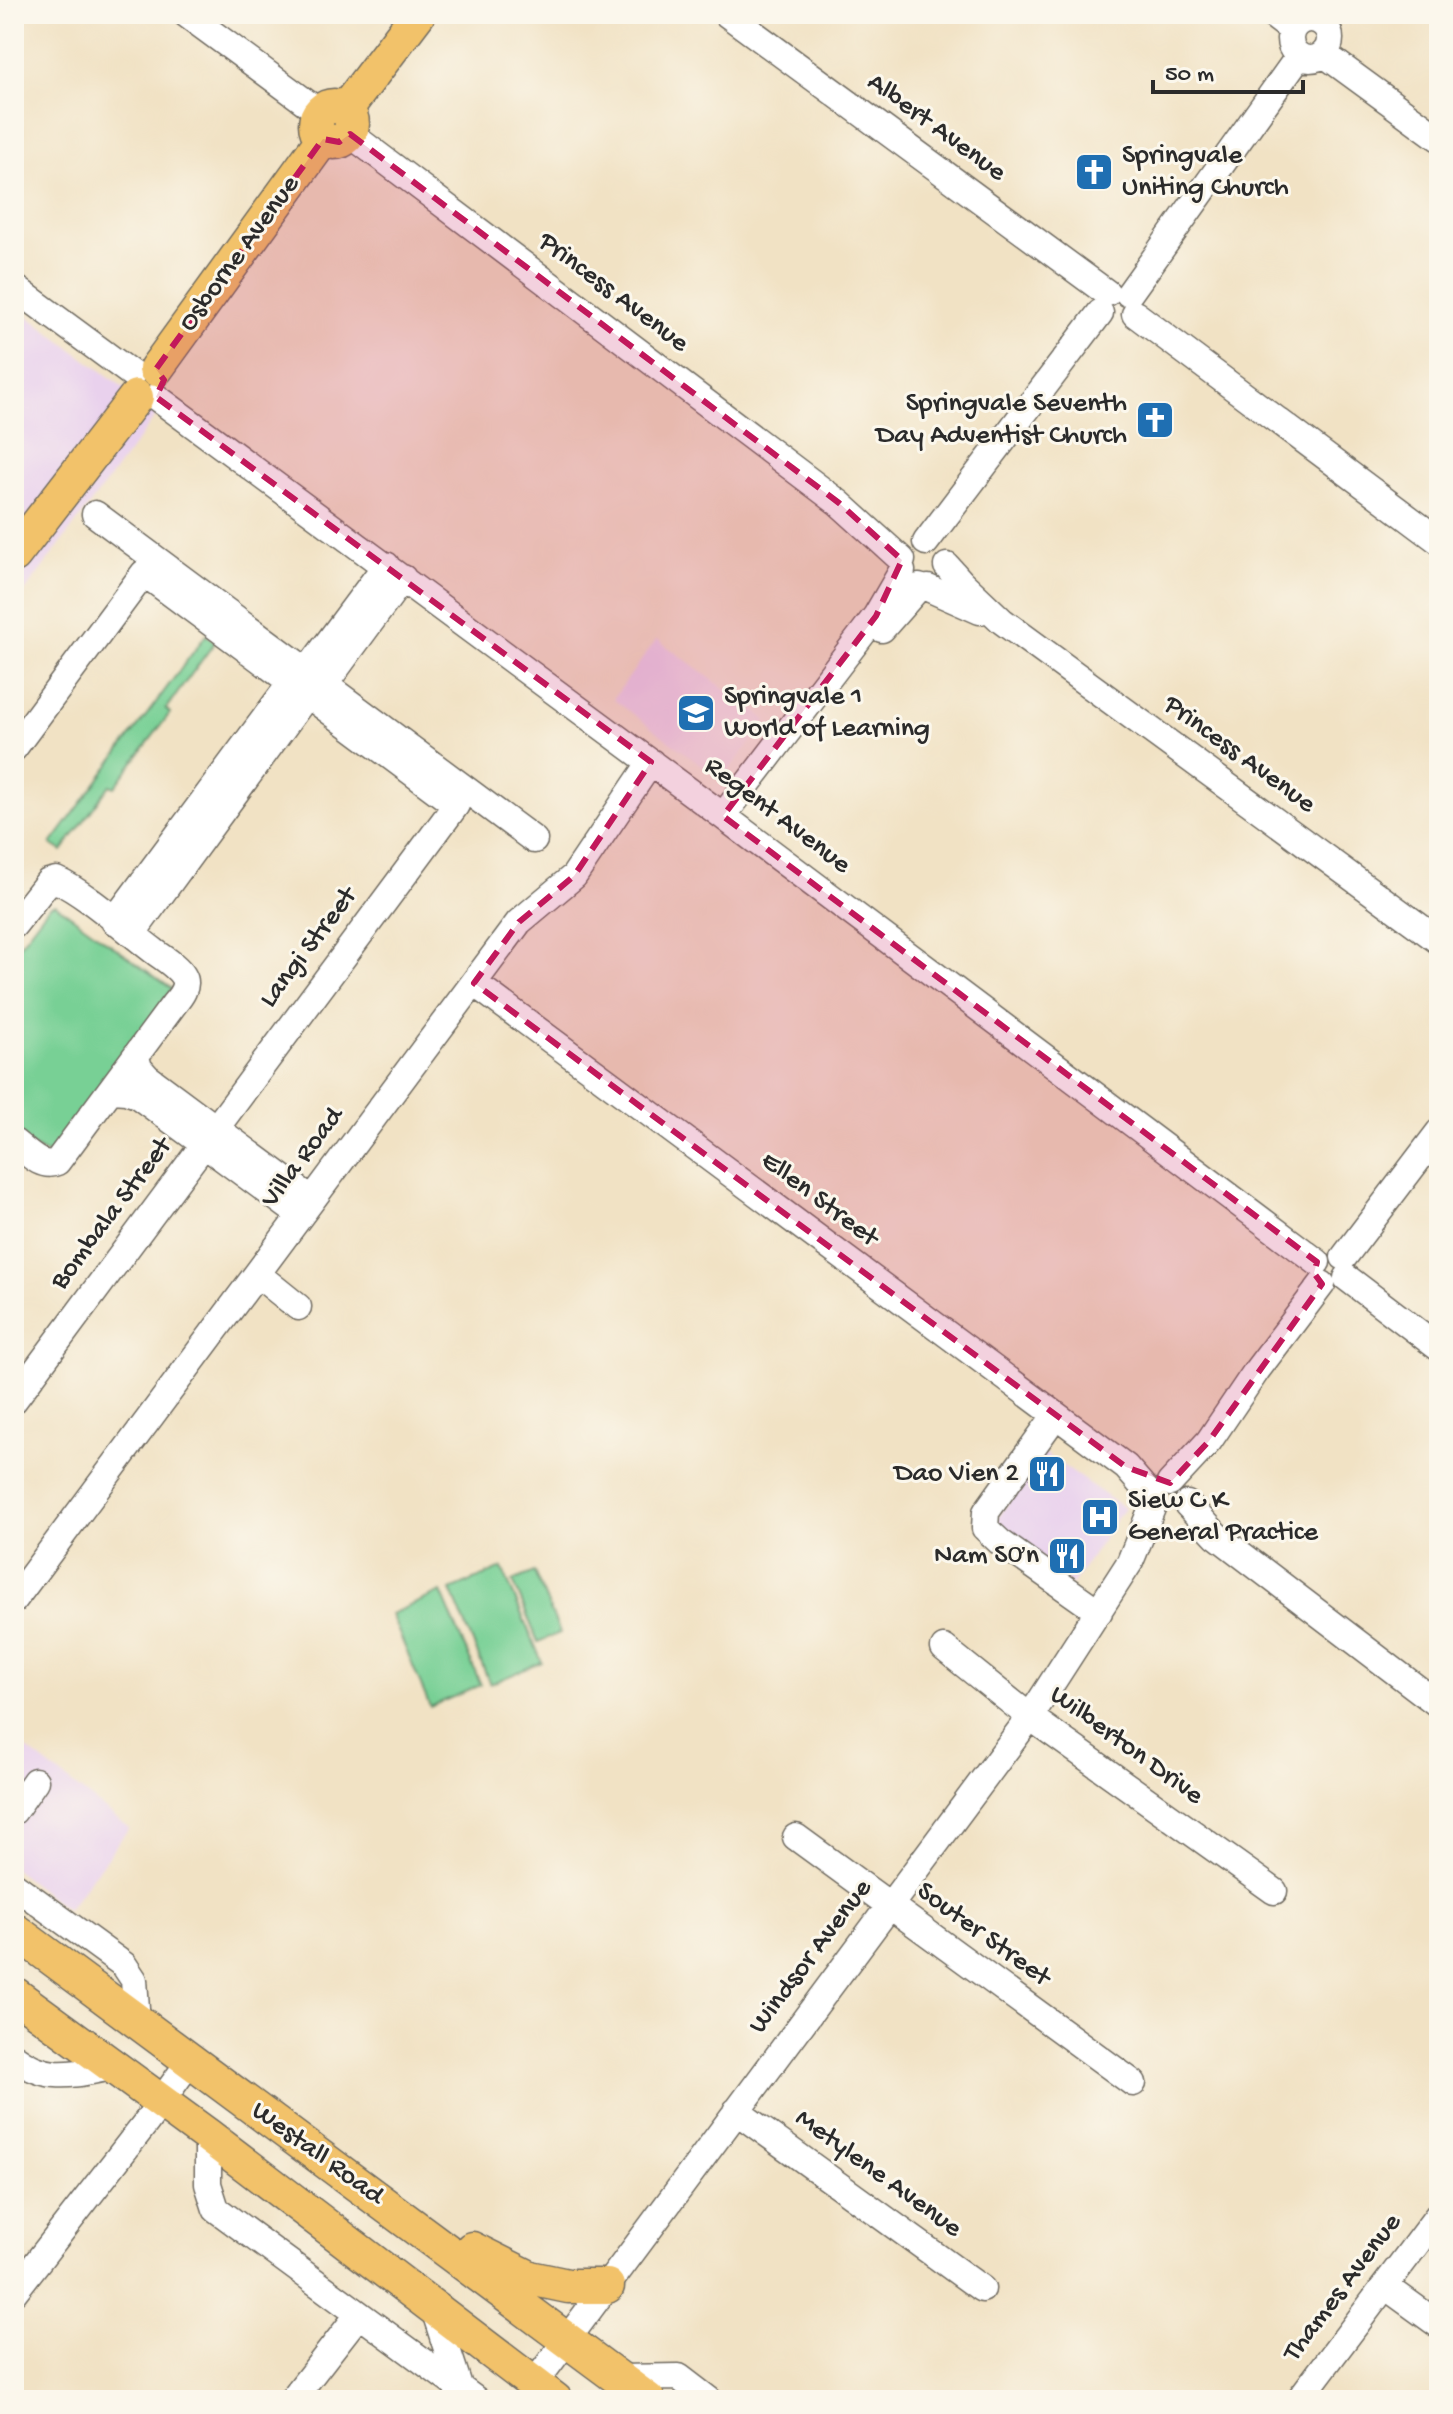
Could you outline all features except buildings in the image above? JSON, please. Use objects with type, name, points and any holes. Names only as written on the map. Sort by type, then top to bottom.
[{"type":"main road","name":"Osborne Avenue","points":[[14,555],[145,384],[418,14]]},
{"type":"main road","name":"Westall Road","points":[[14,1930],[648,2400]]},
{"type":"main road","name":"Westall Road","points":[[14,1994],[208,2136],[544,2392]]},
{"type":"main road","points":[[413,2224],[530,2278],[568,2286],[607,2286]]},
{"type":"street","name":"Princess Avenue","points":[[186,14],[839,503],[923,563],[962,583],[1002,621],[1439,941]]},
{"type":"street","name":"Albert Avenue","points":[[727,14],[1116,308],[1439,541]]},
{"type":"street","points":[[729,820],[876,616],[923,563],[1312,55],[1330,42],[1327,19],[1282,22],[1291,47],[1312,55],[1439,138]]},
{"type":"street","name":"Regent Avenue","points":[[14,287],[1439,1348]]},
{"type":"street","points":[[95,514],[308,683]]},
{"type":"street","points":[[123,928],[213,804],[395,571]]},
{"type":"street","points":[[14,748],[144,573],[534,840]]},
{"type":"street","name":"Langi Street","points":[[209,1136],[456,805],[308,683]]},
{"type":"street","name":"Villa Road","points":[[14,1600],[519,922],[574,876],[651,762]]},
{"type":"street","points":[[14,925],[48,882],[56,880],[172,965],[185,981],[180,997],[54,1164],[44,1164],[14,1142]]},
{"type":"street","name":"Ellen Street","points":[[474,983],[1126,1467],[1439,1705]]},
{"type":"street","points":[[136,1057],[139,1068],[147,1077],[209,1136]]},
{"type":"street","points":[[111,1090],[137,1095],[209,1136],[306,1207]]},
{"type":"street","name":"Windsor Avenue","points":[[544,2392],[567,2340],[1030,1717],[1257,1370],[1439,1132]]},
{"type":"street","name":"Bombala Street","points":[[14,1400],[209,1136]]},
{"type":"street","points":[[257,1274],[298,1307]]},
{"type":"street","points":[[1055,1416],[986,1512],[985,1528],[1099,1612]]},
{"type":"street","name":"Wilberton Drive","points":[[944,1648],[1030,1717],[1274,1891]]},
{"type":"street","points":[[14,1811],[24,1779]]},
{"type":"street","name":"Souter Street","points":[[796,1837],[1133,2083]]},
{"type":"street","points":[[14,1885],[124,1965],[134,1980],[137,2022]]},
{"type":"street","points":[[14,2057],[23,2064],[58,2076],[112,2067]]},
{"type":"street","points":[[14,2292],[190,2061]]},
{"type":"street","name":"Metylene Avenue","points":[[736,2111],[982,2289]]},
{"type":"street","name":"Westall Road","points":[[208,2136],[208,2184],[216,2209],[468,2394]]},
{"type":"street","name":"Thames Avenue","points":[[1299,2400],[1439,2214]]},
{"type":"street","points":[[1385,2286],[1439,2325]]},
{"type":"street","name":"Westall Road","points":[[434,2309],[468,2394]]},
{"type":"street","points":[[292,2400],[359,2314]]},
{"type":"street","points":[[619,2378],[679,2377],[709,2400]]},
{"type":"highlighted area","points":[[350,134],[839,503],[902,560],[876,616],[723,816],[1317,1262],[1314,1273],[1322,1284],[1209,1441],[1170,1483],[1126,1467],[474,983],[519,922],[574,876],[651,762],[156,397],[164,380],[156,369],[323,139],[339,142]]},
{"type":"shaded area","points":[[14,306],[158,413],[14,606]]},
{"type":"shaded area","name":"Springvale 1 World of Learning","points":[[657,639],[767,720],[722,780],[613,699]]},
{"type":"shaded area","points":[[1043,1452],[1124,1508],[1072,1585],[991,1528]]},
{"type":"shaded area","points":[[14,1739],[129,1828],[67,1910],[14,1869]]},
{"type":"green space","points":[[206,635],[215,642],[166,709],[170,713],[115,787],[110,785],[62,851],[51,844]]},
{"type":"green space","points":[[55,904],[172,989],[52,1157],[14,1137],[14,952],[49,906]]},
{"type":"green space","points":[[502,1568],[542,1662],[490,1684],[451,1590]]},
{"type":"green space","points":[[534,1572],[560,1633],[538,1642],[513,1581]]},
{"type":"green space","points":[[441,1592],[481,1685],[430,1707],[391,1614]]},
{"type":"place","name":"Springvale Uniting Church","points":[[1094,172]]},
{"type":"place","name":"Springvale Seventh Day Adventist Church","points":[[1155,420]]},
{"type":"place","name":"Springvale 1 World of Learning","points":[[696,713]]},
{"type":"place","name":"Dao Vien 2","points":[[1047,1474]]},
{"type":"place","name":"Siew C K General Practice","points":[[1100,1517]]},
{"type":"place","name":"Nam Sơn","points":[[1067,1556]]}]
